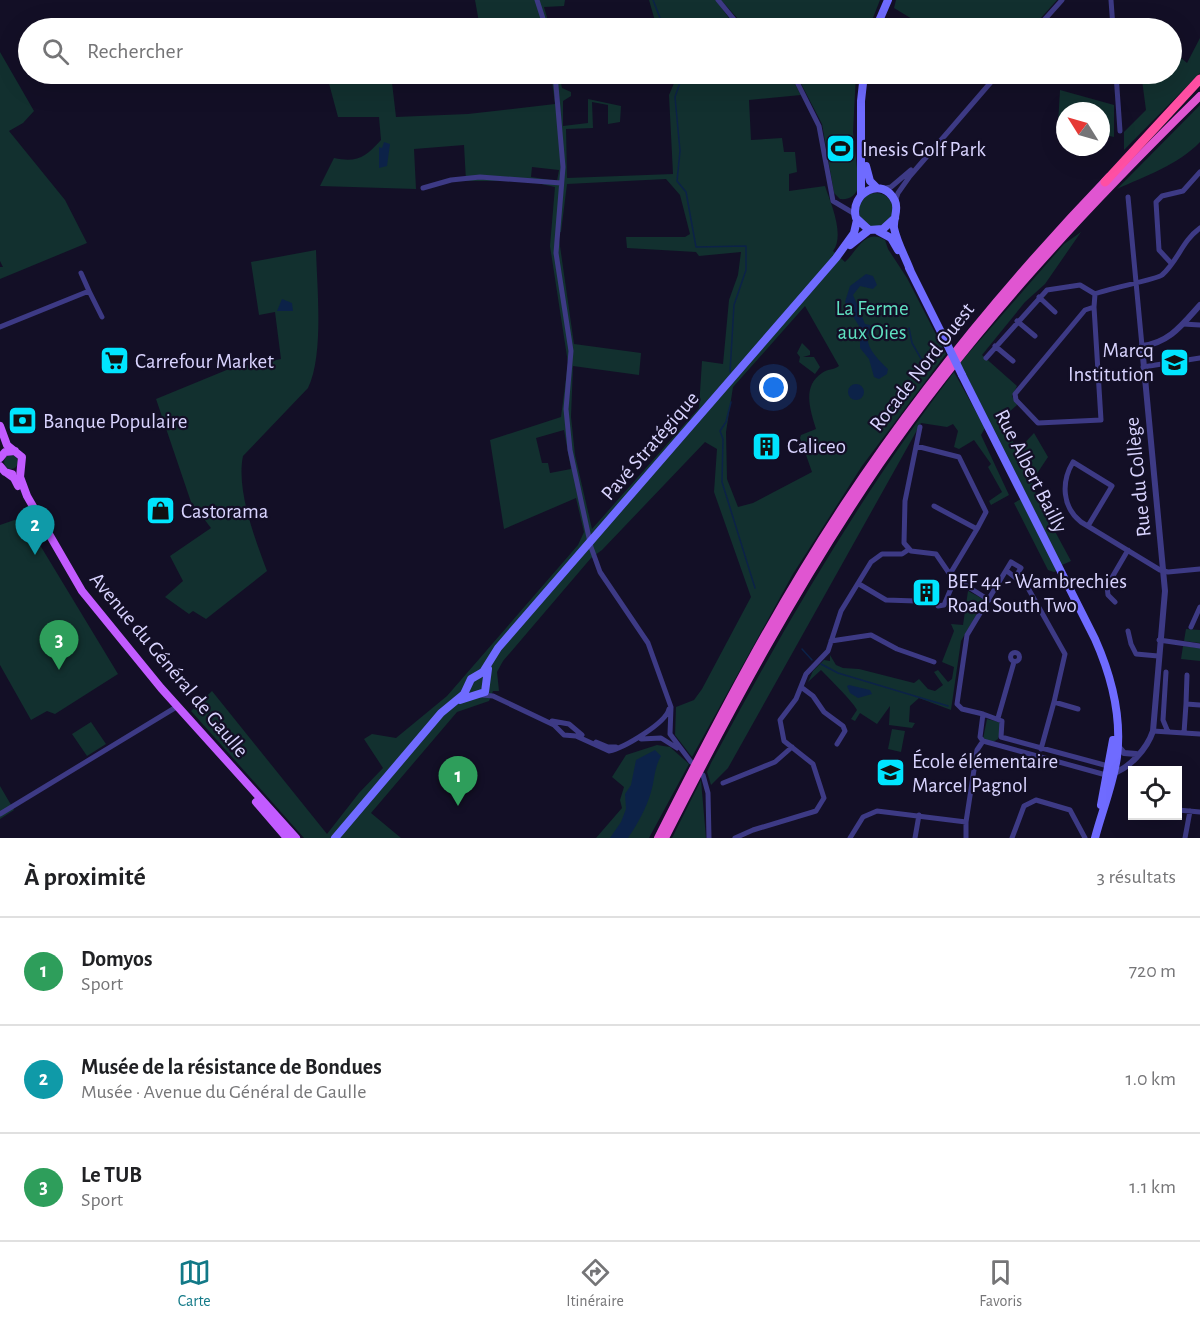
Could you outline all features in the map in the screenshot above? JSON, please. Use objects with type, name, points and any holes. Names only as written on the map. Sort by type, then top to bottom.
[{"type":"highway","points":[[1105,182],[1200,79]]},
{"type":"highway","name":"Rocade Nord Ouest","points":[[656,838],[783,603],[878,454],[994,304],[1105,182],[1200,85]]},
{"type":"highway","name":"Rocade Nord Ouest","points":[[665,838],[755,668],[807,577],[914,417],[1049,251],[1200,96]]},
{"type":"main road","points":[[880,18],[888,0]]},
{"type":"main road","points":[[862,131],[868,173],[879,189],[891,195],[896,202],[895,218],[888,227],[874,230],[856,217],[864,84]]},
{"type":"main road","points":[[858,198],[879,189]]},
{"type":"main road","name":"Pavé Stratégique","points":[[837,258],[854,233],[856,217]]},
{"type":"main road","name":"Rue Albert Bailly","points":[[895,218],[895,231],[911,272]]},
{"type":"main road","name":"Pavé Stratégique","points":[[477,677],[837,258],[860,235],[874,230]]},
{"type":"main road","name":"Rue Albert Bailly","points":[[874,230],[892,240],[911,272],[1095,639],[1112,690],[1117,717],[1117,745],[1095,838]]},
{"type":"main road","points":[[0,426],[7,445],[15,451],[1,457],[0,440]]},
{"type":"main road","name":"Avenue du Général de Gaulle","points":[[15,451],[23,459],[20,480],[28,499],[74,580],[176,707],[296,838]]},
{"type":"main road","points":[[3,471],[14,473],[20,469]]},
{"type":"main road","name":"Avenue du Général de Gaulle","points":[[3,471],[16,480],[44,536],[84,600],[287,838]]},
{"type":"main road","name":"Pavé Stratégique","points":[[487,684],[491,659]]},
{"type":"main road","points":[[335,838],[451,704],[464,694],[470,680],[477,677],[487,684],[480,695],[451,704]]},
{"type":"main road","points":[[468,687],[470,693],[480,695]]},
{"type":"main road","name":"Rue Albert Bailly","points":[[1111,770],[1112,690]]},
{"type":"main road","points":[[335,838],[356,812]]},
{"type":"street","points":[[537,0],[543,18]]},
{"type":"street","points":[[718,0],[733,18]]},
{"type":"street","points":[[1046,18],[1062,0]]},
{"type":"street","points":[[1111,0],[1112,18]]},
{"type":"street","points":[[480,695],[493,696],[569,735],[607,751],[636,740],[666,736],[672,714],[648,643],[604,582],[591,545],[570,450],[567,420],[571,351],[555,237],[561,183],[562,144],[556,84]]},
{"type":"street","points":[[798,84],[819,126],[832,199],[856,217]]},
{"type":"street","points":[[896,202],[900,189],[929,152],[989,84]]},
{"type":"street","points":[[1117,84],[1120,131]]},
{"type":"street","points":[[879,189],[891,187],[929,152]]},
{"type":"street","points":[[1172,263],[1159,250],[1156,202],[1162,196],[1187,189],[1200,172]]},
{"type":"street","points":[[423,188],[451,180],[480,177],[561,183]]},
{"type":"street","name":"Rue du Collège","points":[[1111,770],[1126,767],[1153,731],[1159,640],[1165,594],[1128,197]]},
{"type":"street","points":[[832,199],[843,204],[858,198]]},
{"type":"street","points":[[986,358],[1017,321],[1049,289],[1080,285],[1095,294],[1135,282],[1158,279],[1172,263],[1184,242],[1200,228]]},
{"type":"street","points":[[81,273],[102,316]]},
{"type":"street","points":[[0,327],[89,291]]},
{"type":"street","points":[[1094,308],[1085,310],[1015,394],[1016,400],[1038,423],[1101,420],[1094,308],[1093,297],[1095,294]]},
{"type":"street","points":[[1039,297],[1055,312]]},
{"type":"street","points":[[1142,346],[1164,341],[1200,304]]},
{"type":"street","points":[[1017,321],[1035,336]]},
{"type":"street","points":[[1183,324],[1200,325]]},
{"type":"street","points":[[996,346],[1014,361]]},
{"type":"street","points":[[1143,367],[1200,358]]},
{"type":"street","points":[[908,550],[903,540],[903,512],[920,427]]},
{"type":"street","points":[[916,446],[959,458],[987,512],[950,574]]},
{"type":"street","points":[[1088,526],[1112,486],[1072,462],[1065,480],[1066,497],[1073,513],[1088,526],[1164,571],[1200,569]]},
{"type":"street","points":[[934,506],[977,529]]},
{"type":"street","points":[[735,838],[753,830],[816,812],[823,803],[824,795],[813,764],[783,739],[780,723],[808,671],[827,652],[841,610],[875,557],[882,554],[902,554],[908,550],[934,553],[955,579],[989,600]]},
{"type":"street","points":[[1115,602],[1108,595],[1107,586],[1128,550]]},
{"type":"street","points":[[999,746],[1004,724],[998,718],[961,708],[957,702],[966,638],[1011,562],[1021,568],[1016,576]]},
{"type":"street","points":[[1006,571],[1016,576],[1028,588],[1065,654],[1039,756]]},
{"type":"street","points":[[938,606],[945,604],[955,579]]},
{"type":"street","points":[[859,584],[886,600],[916,601]]},
{"type":"street","points":[[1191,627],[1200,607]]},
{"type":"street","points":[[1128,631],[1136,654],[1158,656]]},
{"type":"street","points":[[831,640],[871,635],[897,650],[934,663]]},
{"type":"street","points":[[1159,640],[1200,645]]},
{"type":"street","points":[[998,718],[1014,662]]},
{"type":"street","points":[[1166,672],[1163,720],[1168,732]]},
{"type":"street","points":[[1184,733],[1187,675]]},
{"type":"street","points":[[487,684],[492,692],[548,719],[564,724],[604,746],[623,745]]},
{"type":"street","points":[[801,687],[815,699],[825,713],[843,726],[844,731],[837,744]]},
{"type":"street","points":[[636,740],[668,713],[667,697]]},
{"type":"street","points":[[1054,702],[1078,709]]},
{"type":"street","points":[[1186,704],[1200,705]]},
{"type":"street","points":[[0,814],[176,707]]},
{"type":"street","points":[[983,714],[980,737],[983,741],[1039,756],[1111,770]]},
{"type":"street","points":[[657,724],[666,723],[683,753],[691,762]]},
{"type":"street","points":[[561,731],[564,724]]},
{"type":"street","points":[[657,724],[653,732],[683,753]]},
{"type":"street","points":[[569,735],[572,728]]},
{"type":"street","points":[[1153,731],[1200,734]]},
{"type":"street","points":[[1001,737],[1111,770]]},
{"type":"street","points":[[966,838],[966,822],[977,750],[983,741]]},
{"type":"street","points":[[1117,745],[1124,753],[1138,752]]},
{"type":"street","points":[[723,783],[775,762],[792,747]]},
{"type":"street","points":[[703,775],[707,787],[708,827],[711,838]]},
{"type":"street","points":[[1012,838],[1024,806],[1036,800],[1068,808],[1085,838]]},
{"type":"street","points":[[1182,810],[1200,812]]},
{"type":"street","points":[[850,838],[863,817],[874,811],[966,822]]},
{"type":"street","points":[[1185,838],[1190,811]]},
{"type":"street","points":[[915,838],[919,815]]},
{"type":"street","points":[[753,830],[756,838]]},
{"type":"green space","points":[[475,0],[565,0],[564,6],[544,7],[547,18],[478,18]]},
{"type":"green space","points":[[649,0],[716,0],[729,18],[654,18]]},
{"type":"green space","points":[[721,0],[880,0],[873,18],[737,18]]},
{"type":"green space","points":[[896,0],[1057,0],[1041,18],[910,18],[894,8]]},
{"type":"green space","points":[[1200,38],[1200,73],[1124,150],[1124,132],[1146,110],[1143,84],[1182,84],[1182,59],[1187,63]]},
{"type":"green space","points":[[0,52],[34,111],[23,123],[9,131],[65,200],[87,243],[0,279],[0,267],[3,267],[0,261]]},
{"type":"green space","name":"La Ferme aux Oies","points":[[329,84],[392,84],[396,117],[468,114],[555,104],[552,84],[561,84],[562,88],[571,92],[571,96],[563,101],[563,126],[588,123],[588,99],[621,106],[620,122],[608,124],[608,105],[592,102],[593,128],[566,129],[567,178],[673,174],[669,95],[674,84],[795,84],[801,95],[749,100],[751,140],[782,138],[784,152],[795,152],[797,172],[789,174],[789,191],[825,186],[837,228],[838,237],[833,251],[845,262],[862,242],[878,237],[885,240],[888,249],[907,278],[946,354],[862,466],[793,574],[692,757],[675,735],[676,707],[694,700],[702,689],[751,597],[714,492],[717,449],[705,442],[602,550],[591,558],[503,661],[497,672],[499,691],[493,691],[489,701],[457,712],[371,813],[401,838],[304,838],[191,711],[212,691],[327,834],[359,793],[383,768],[364,739],[372,734],[396,738],[447,696],[578,545],[584,532],[576,498],[504,529],[490,440],[561,417],[568,363],[550,246],[555,187],[528,181],[466,181],[464,145],[414,149],[416,189],[320,186],[334,158],[355,159],[371,151],[381,140],[379,117],[338,117]],"holes":[[[532,167],[559,170],[557,181],[531,177]],[[666,179],[680,195],[690,234],[685,237],[626,237],[627,248],[696,252],[699,256],[741,252],[738,275],[729,300],[723,364],[702,361],[699,408],[592,529],[575,455],[571,417],[573,366],[639,375],[641,353],[574,344],[558,232],[561,232],[567,184]],[[805,306],[839,366],[816,378],[810,391],[810,406],[816,429],[801,435],[800,438],[812,472],[753,503],[738,507],[727,479],[726,432],[733,387]],[[564,430],[571,469],[550,473],[548,463],[542,463],[536,438]]]},
{"type":"green space","name":"Inesis Golf Park","points":[[801,84],[855,84],[853,132],[859,186],[850,198],[840,199],[834,193],[822,124]]},
{"type":"green space","points":[[1060,90],[1103,102],[1059,102]]},
{"type":"green space","points":[[1110,104],[1114,105],[1114,137],[1110,136]]},
{"type":"green space","points":[[1200,105],[1200,142],[1171,164],[1117,189]]},
{"type":"green space","points":[[876,193],[888,198],[893,210],[888,222],[876,227],[864,222],[859,210],[864,198]]},
{"type":"green space","points":[[1081,232],[1045,284],[1025,302],[982,355],[1017,386],[1012,396],[1017,405],[1000,420],[1018,450],[1034,433],[1048,457],[1032,481],[1038,500],[1071,561],[1062,565],[960,363],[1064,244]]},
{"type":"green space","points":[[316,250],[318,340],[313,374],[308,388],[243,456],[244,499],[252,530],[267,571],[206,619],[193,611],[189,614],[165,597],[183,581],[170,556],[211,528],[191,502],[156,399],[229,369],[281,359],[275,312],[259,315],[251,262]]},
{"type":"green space","points":[[802,343],[810,351],[810,355],[803,357],[814,357],[820,367],[815,374],[799,362],[800,357],[797,353]]},
{"type":"green space","points":[[954,372],[985,428],[981,435],[1009,495],[991,505],[989,501],[1002,492],[988,467],[991,464],[974,440],[959,449],[954,447],[958,431],[953,424],[947,427],[921,423],[728,768],[711,785],[707,772],[711,763],[795,612],[855,514]]},
{"type":"green space","points":[[8,455],[14,455],[18,462],[14,469],[8,469],[4,465],[4,459]]},
{"type":"green space","points":[[1021,499],[1058,570],[1054,572],[1048,570],[1014,503]]},
{"type":"green space","points":[[23,517],[118,674],[55,714],[47,711],[31,720],[0,665],[0,525]]},
{"type":"green space","points":[[968,591],[985,600],[961,641],[951,710],[919,698],[910,706],[909,722],[915,723],[912,728],[889,725],[890,706],[877,724],[860,713],[855,721],[851,719],[857,710],[855,707],[821,670],[808,682],[813,671],[824,660],[830,661],[830,655],[836,665],[843,668],[859,669],[914,683],[919,679],[928,689],[935,691],[943,685],[934,672],[938,670],[948,682],[952,679],[954,667],[942,662],[954,631],[951,624],[963,625]]},
{"type":"green space","points":[[1186,629],[1200,630],[1200,643],[1184,641]]},
{"type":"green space","points":[[1183,646],[1200,648],[1200,661],[1181,659]]},
{"type":"green space","points":[[987,719],[999,722],[1001,726],[998,739],[993,742],[983,739]]},
{"type":"green space","points":[[91,722],[106,744],[87,756],[72,734]]},
{"type":"green space","points":[[892,729],[905,731],[901,752],[888,749]]},
{"type":"green space","points":[[657,745],[670,747],[689,764],[649,838],[596,838],[622,808],[620,800],[624,787],[612,777],[626,755]]},
{"type":"green space","points":[[701,780],[706,838],[672,838]]},
{"type":"green space","points":[[0,786],[14,810],[0,819]]},
{"type":"water","points":[[384,142],[390,144],[387,166],[379,168],[379,147],[382,148]]},
{"type":"water","points":[[866,274],[873,276],[877,285],[873,289],[860,286],[853,295],[865,324],[870,325],[872,331],[868,334],[871,349],[888,369],[887,374],[879,379],[874,377],[869,359],[860,348],[860,328],[845,302],[850,286]]},
{"type":"water","points":[[282,299],[292,303],[293,311],[277,311]]},
{"type":"water","points":[[856,384],[862,386],[864,392],[862,398],[856,400],[850,398],[848,392],[850,386]]},
{"type":"water","points":[[847,686],[870,690],[872,694],[858,698],[850,693]]},
{"type":"water","points":[[655,750],[661,756],[649,798],[641,816],[628,838],[610,838],[621,822],[626,809],[625,794],[631,785],[636,760]]},
{"type":"waterway","points":[[653,0],[660,18]]},
{"type":"waterway","points":[[680,84],[675,97],[680,151],[677,181],[686,192],[696,247],[746,246],[746,270],[734,305],[730,372]]},
{"type":"waterway","points":[[909,328],[912,343],[923,362]]},
{"type":"waterway","points":[[731,402],[726,422],[720,431],[723,439],[722,482],[755,588]]},
{"type":"waterway","points":[[802,649],[812,660]]},
{"type":"waterway","points":[[821,664],[838,673],[948,706]]},
{"type":"place","name":"Inesis Golf Park","points":[[841,149]]},
{"type":"place","name":"Carrefour Market","points":[[114,361]]},
{"type":"place","name":"Marcq Institution","points":[[1175,362]]},
{"type":"place","name":"Banque Populaire","points":[[22,421]]},
{"type":"place","name":"Caliceo","points":[[766,446]]},
{"type":"place","name":"Castorama","points":[[160,511]]},
{"type":"place","name":"Musée de la résistance de Bondues","points":[[35,555]]},
{"type":"place","name":"BEF 44 - Wambrechies Road South Two","points":[[926,593]]},
{"type":"place","name":"Le TUB","points":[[59,670]]},
{"type":"place","name":"École élémentaire Marcel Pagnol","points":[[891,773]]},
{"type":"place","name":"Domyos","points":[[458,806]]}]
